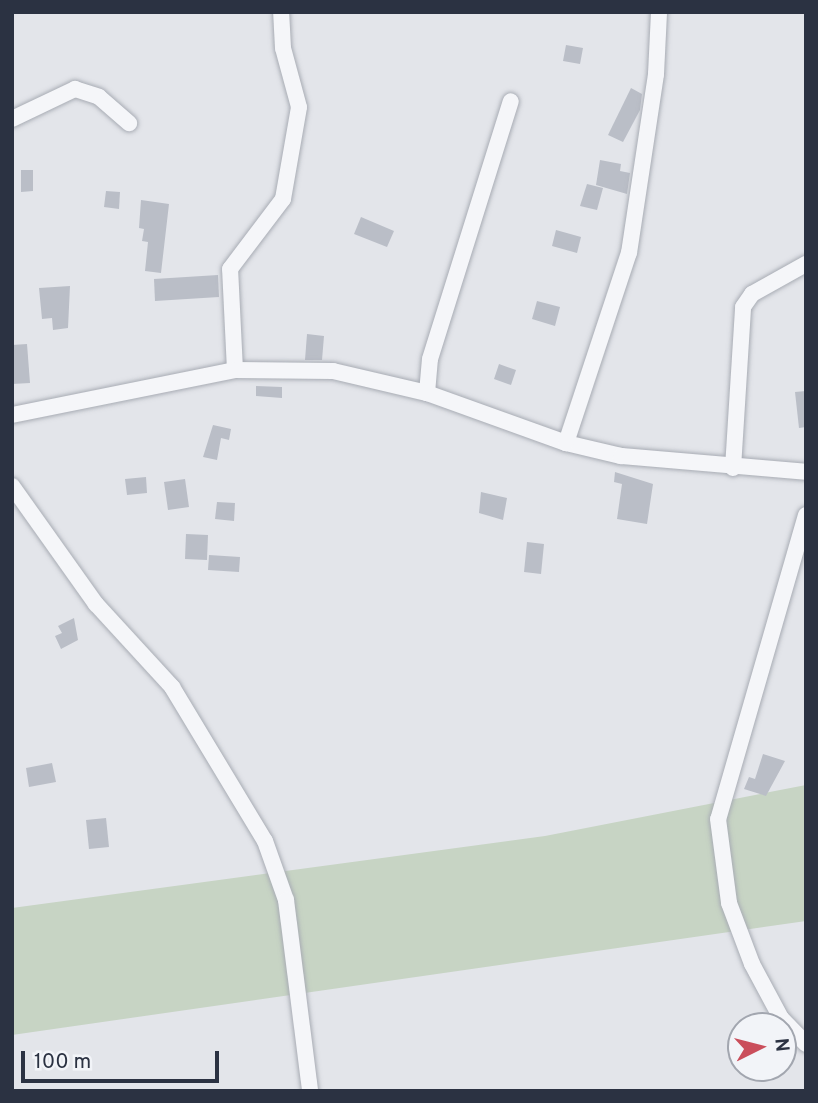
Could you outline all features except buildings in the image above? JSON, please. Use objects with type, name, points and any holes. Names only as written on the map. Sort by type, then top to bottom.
[{"type":"street","points":[[235,370],[230,269],[283,199],[299,107],[283,48],[281,12]]},
{"type":"street","points":[[566,443],[629,253],[656,74],[659,12]]},
{"type":"street","points":[[12,119],[61,92],[75,89],[99,97],[129,123]]},
{"type":"street","points":[[427,393],[430,359],[511,101]]},
{"type":"street","points":[[733,468],[743,307],[752,294],[806,264]]},
{"type":"street","points":[[12,415],[235,370],[333,371],[427,393],[566,443],[621,456],[733,468],[806,472]]},
{"type":"street","points":[[12,486],[96,604],[172,687],[265,841],[286,900],[310,1091]]},
{"type":"street","points":[[806,515],[718,819],[729,903],[752,964],[781,1018],[806,1044]]},
{"type":"green space","points":[[806,785],[806,921],[12,1035],[12,908],[545,836]]}]
